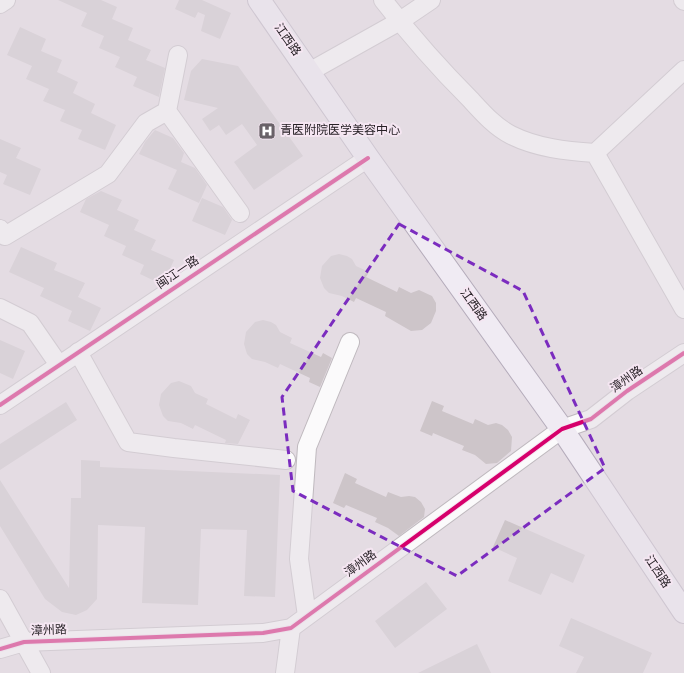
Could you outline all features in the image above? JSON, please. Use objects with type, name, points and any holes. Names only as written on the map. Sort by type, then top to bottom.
[{"type":"main road","name":"江西路","points":[[259,0],[368,158],[562,429],[684,612]]},
{"type":"street","points":[[0,4],[6,0]]},
{"type":"street","points":[[383,0],[449,78],[491,121],[509,135],[542,146],[567,151],[594,153],[684,70]]},
{"type":"street","points":[[309,72],[400,21],[431,0]]},
{"type":"street","points":[[178,55],[167,111],[240,213]]},
{"type":"street","points":[[2,238],[108,174],[146,123],[167,111]]},
{"type":"street","points":[[594,153],[684,309]]},
{"type":"street","name":"闽江一路","points":[[0,405],[368,158]]},
{"type":"street","points":[[0,308],[30,323],[59,365]]},
{"type":"street","points":[[307,616],[299,560],[307,447],[350,342]]},
{"type":"street","points":[[78,352],[128,442],[286,460]]},
{"type":"street","name":"漳州路","points":[[0,649],[24,642],[264,633],[291,628],[562,429],[591,419],[627,391],[684,353]]},
{"type":"street","points":[[0,599],[41,673]]},
{"type":"street","points":[[285,673],[291,628]]},
{"type":"highlighted area","points":[[399,224],[523,291],[605,468],[457,576],[293,491],[282,397]]},
{"type":"building","points":[[58,0],[101,0],[117,7],[112,19],[133,28],[128,40],[151,50],[146,60],[165,68],[159,97],[133,86],[137,77],[115,67],[120,57],[99,48],[104,36],[81,26],[87,13]]},
{"type":"building","points":[[179,0],[202,0],[231,13],[220,39],[201,31],[205,15],[198,12],[195,18],[175,9]]},
{"type":"building","points":[[20,27],[46,39],[41,51],[62,60],[57,72],[78,82],[73,93],[95,104],[91,113],[116,125],[105,150],[78,139],[82,130],[60,121],[65,110],[43,101],[49,89],[26,79],[32,66],[7,55]]},
{"type":"building","points":[[202,59],[238,66],[303,156],[254,190],[234,162],[257,145],[242,124],[226,135],[219,125],[210,131],[202,119],[218,108],[184,100],[191,71]]},
{"type":"building","points":[[155,130],[173,138],[184,153],[181,162],[195,168],[207,185],[199,203],[168,189],[177,170],[139,154],[145,142]]},
{"type":"building","points":[[0,139],[21,148],[16,158],[41,169],[30,195],[3,184],[7,175],[0,172]]},
{"type":"building","points":[[101,191],[122,200],[117,210],[139,220],[134,230],[156,240],[151,250],[174,260],[164,282],[161,284],[140,274],[144,265],[122,255],[126,246],[104,236],[109,225],[80,212],[86,199]]},
{"type":"building","points":[[202,198],[223,207],[232,220],[225,235],[192,221]]},
{"type":"building","points":[[21,247],[57,263],[54,270],[85,283],[78,297],[101,308],[90,331],[68,321],[72,311],[40,296],[44,288],[9,272]]},
{"type":"building","points":[[339,254],[352,259],[356,266],[369,272],[366,277],[397,292],[399,287],[411,293],[419,290],[432,296],[436,303],[436,311],[431,323],[422,330],[411,331],[385,316],[386,312],[356,298],[354,302],[342,296],[329,293],[324,288],[320,278],[322,266],[331,256]]},
{"type":"building","points":[[263,320],[276,325],[280,332],[292,338],[290,343],[321,357],[323,353],[332,358],[320,387],[309,382],[310,378],[280,364],[278,368],[265,362],[252,359],[247,354],[244,344],[246,332],[255,322]]},
{"type":"building","points":[[0,340],[25,351],[13,379],[0,373]]},
{"type":"building","points":[[179,381],[191,386],[195,393],[208,399],[206,404],[236,419],[238,414],[250,420],[238,444],[225,443],[226,440],[195,425],[193,429],[181,423],[168,421],[163,416],[159,405],[161,394],[171,383]]},
{"type":"building","points":[[432,401],[444,406],[442,411],[473,424],[475,419],[488,425],[496,423],[502,425],[508,430],[512,437],[511,451],[497,463],[486,464],[475,455],[462,450],[464,446],[433,433],[432,436],[420,431]]},
{"type":"building","points":[[66,402],[77,420],[0,470],[0,444]]},
{"type":"building","points":[[81,460],[100,461],[100,467],[280,475],[275,597],[244,596],[247,530],[201,529],[198,605],[142,603],[145,527],[98,525],[97,599],[87,610],[76,615],[62,612],[45,599],[0,526],[0,480],[69,588],[71,498],[81,498]]},
{"type":"building","points":[[345,473],[357,479],[355,483],[386,497],[388,492],[401,497],[415,497],[421,502],[425,509],[424,517],[399,536],[388,528],[375,522],[377,518],[346,505],[344,508],[333,503]]},
{"type":"building","points":[[505,520],[585,555],[573,583],[551,573],[541,595],[508,581],[517,558],[493,547]]},
{"type":"building","points":[[426,582],[447,609],[395,648],[375,621]]},
{"type":"building","points":[[571,618],[652,653],[643,673],[576,673],[584,657],[559,646]]},
{"type":"building","points":[[477,644],[491,673],[418,673]]},
{"type":"cycle path","points":[[0,405],[368,158]]},
{"type":"cycle path","points":[[0,649],[24,642],[263,633],[291,628],[562,429],[591,419],[627,391],[684,353]]},
{"type":"place","name":"青医附院医学美容中心","points":[[267,131]]}]
